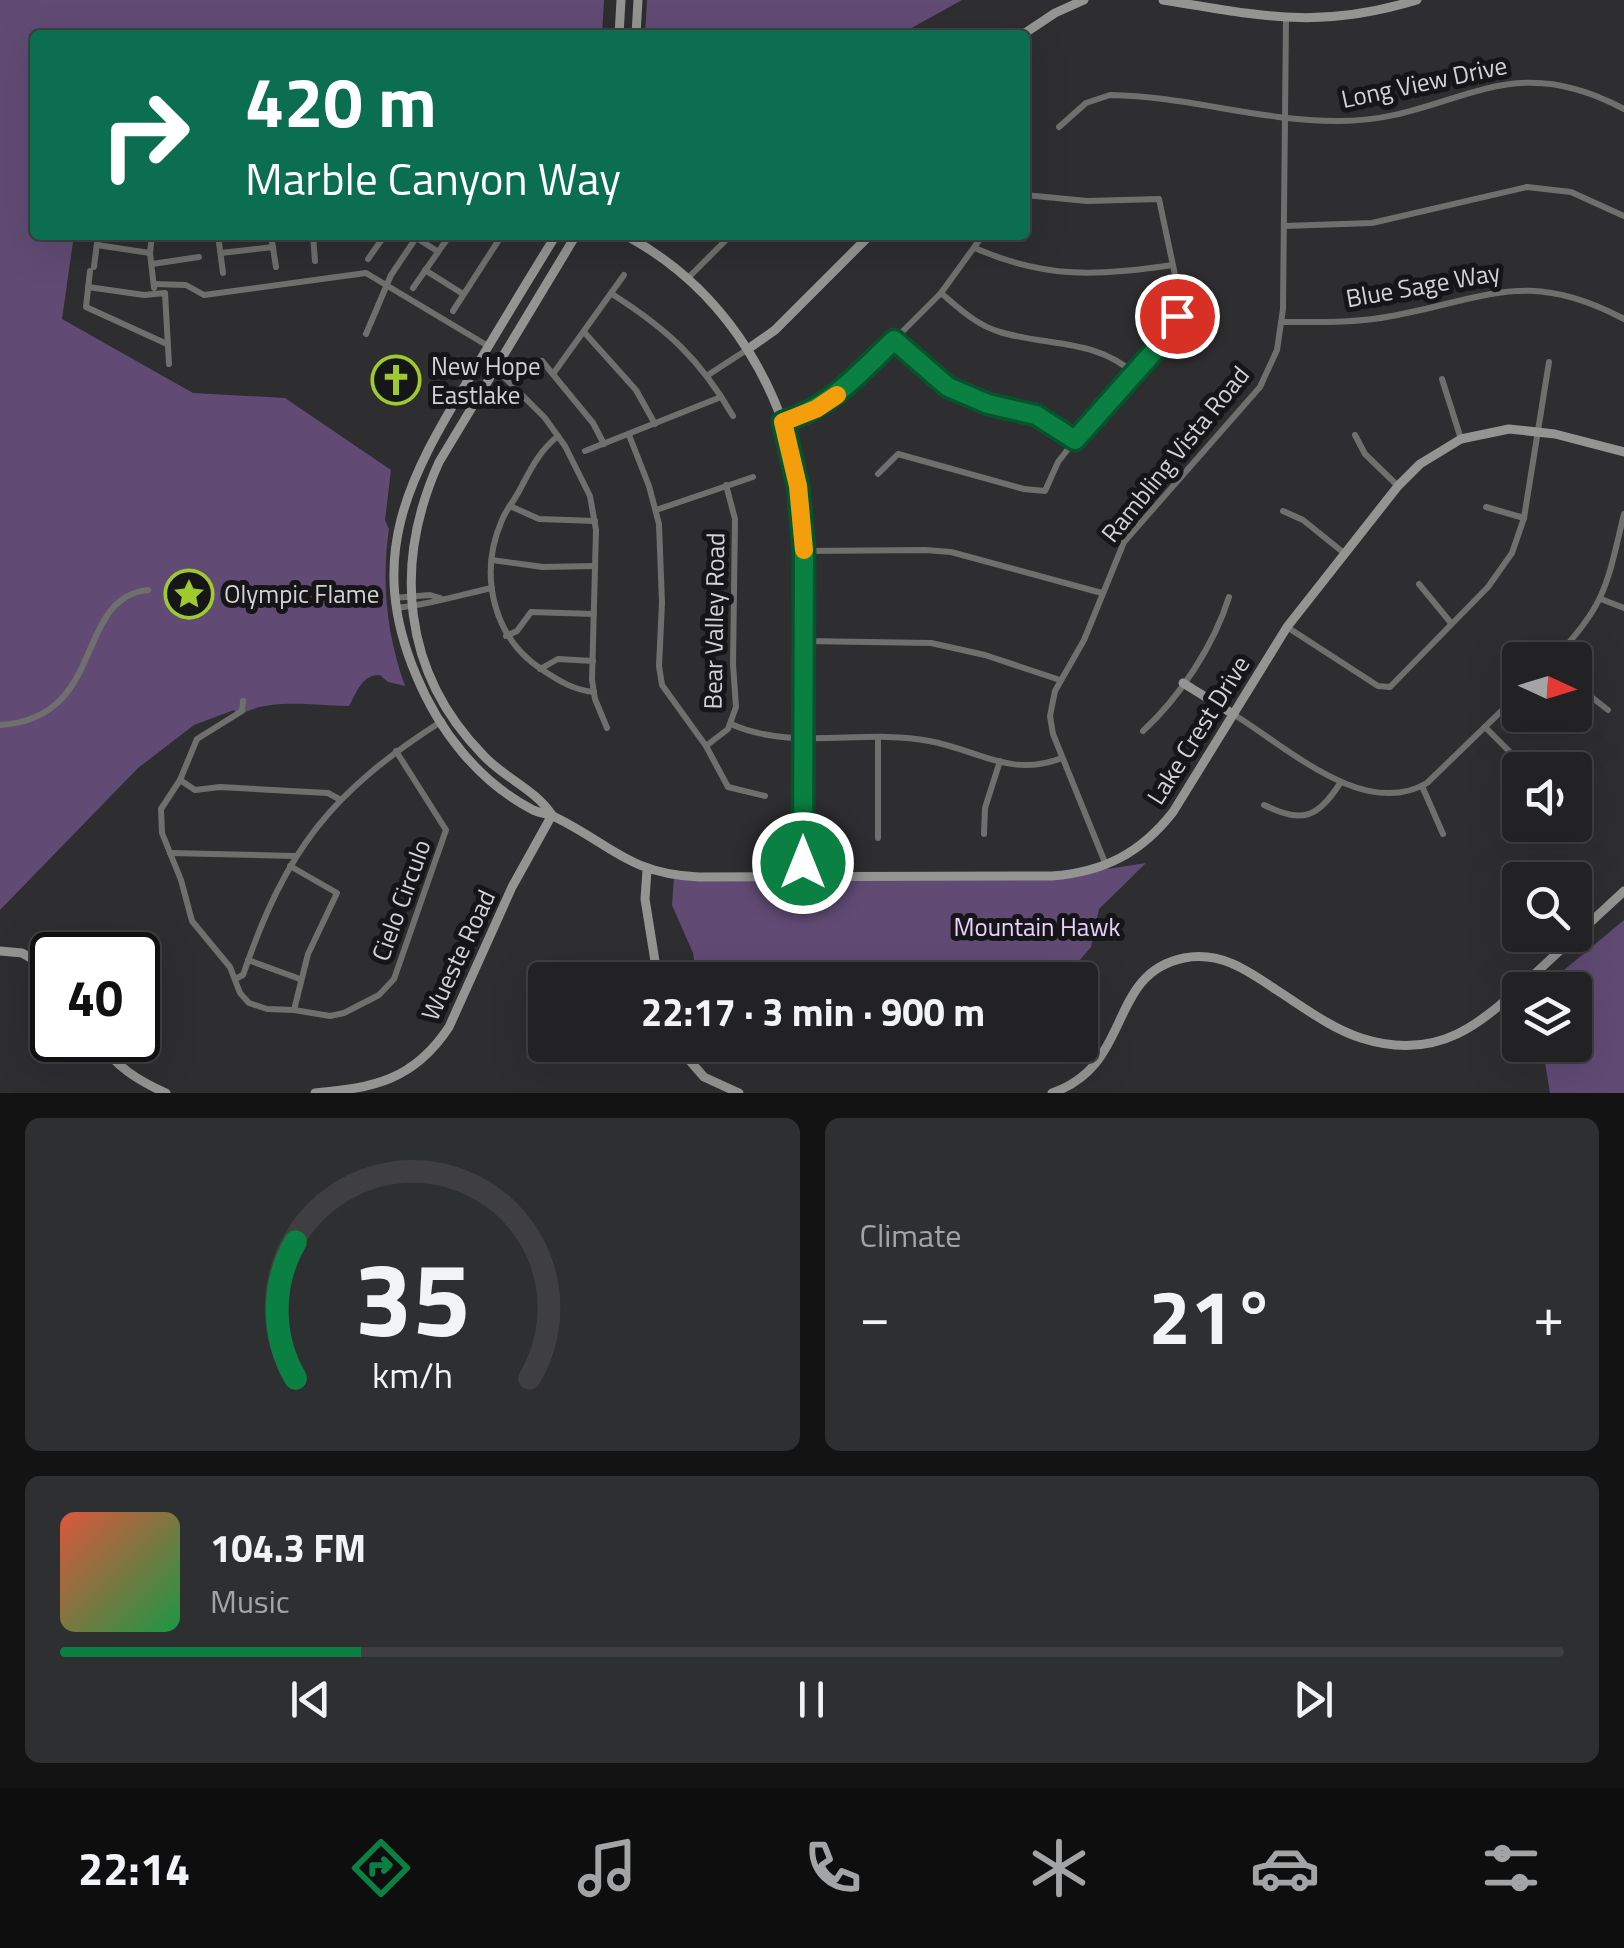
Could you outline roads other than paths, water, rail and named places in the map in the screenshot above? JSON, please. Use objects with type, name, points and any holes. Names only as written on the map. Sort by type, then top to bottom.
[{"type":"main road","points":[[619,30],[621,0]]},
{"type":"main road","points":[[636,30],[638,0]]},
{"type":"main road","points":[[1030,30],[1084,0]]},
{"type":"main road","points":[[1164,0],[1286,19],[1357,15],[1417,0]]},
{"type":"main road","name":"Lake Crest Drive","points":[[553,240],[424,452],[397,535],[395,603],[414,670],[440,722],[462,752],[494,783],[536,811],[552,815],[647,870],[692,876],[1052,876],[1106,866],[1126,857],[1163,824],[1287,627],[1398,486],[1420,464],[1461,439],[1494,430],[1538,431],[1624,452]]},
{"type":"main road","name":"Lake Crest Drive","points":[[552,815],[542,800],[487,760],[452,716],[421,652],[411,602],[411,553],[428,485],[573,240]]},
{"type":"main road","points":[[632,240],[688,278],[748,349],[783,422],[798,486],[804,551],[803,876]]},
{"type":"main road","points":[[748,349],[782,323],[865,240]]},
{"type":"main road","points":[[1184,683],[1233,714]]},
{"type":"main road","name":"Wueste Road","points":[[315,1093],[362,1089],[399,1076],[439,1042],[512,886],[552,815]]},
{"type":"main road","points":[[647,870],[645,899],[655,962]]},
{"type":"main road","points":[[1052,1093],[1078,1081],[1096,1064],[1110,1045],[1136,988],[1153,970],[1172,961],[1204,956],[1229,962],[1357,1037],[1397,1046],[1422,1046],[1450,1038],[1480,1022],[1624,892]]},
{"type":"main road","points":[[0,950],[30,958]]},
{"type":"main road","points":[[116,1062],[140,1082],[166,1093]]},
{"type":"main road","points":[[691,1062],[704,1077],[740,1093]]},
{"type":"street","name":"Rambling Vista Road","points":[[1106,866],[1062,758],[1050,716],[1060,680],[1084,640],[1116,555],[1132,531],[1258,390],[1272,365],[1283,322],[1286,19]]},
{"type":"street","name":"Long View Drive","points":[[1059,127],[1086,104],[1110,95],[1340,122],[1495,86],[1534,81],[1582,89],[1624,109]]},
{"type":"street","points":[[1284,226],[1372,223],[1527,187],[1571,192],[1624,216]]},
{"type":"street","points":[[878,474],[898,454],[1040,492],[1049,486],[1058,462],[1075,440],[1173,328],[1179,299],[1159,199],[1092,202],[1030,196]]},
{"type":"street","points":[[98,240],[86,308],[167,344]]},
{"type":"street","points":[[151,240],[154,289]]},
{"type":"street","points":[[219,240],[223,273]]},
{"type":"street","points":[[271,240],[276,267]]},
{"type":"street","points":[[313,240],[316,261]]},
{"type":"street","points":[[368,259],[381,240]]},
{"type":"street","points":[[366,334],[387,284],[413,240]]},
{"type":"street","points":[[421,240],[437,251]]},
{"type":"street","points":[[413,288],[446,240]]},
{"type":"street","points":[[453,311],[499,240]]},
{"type":"street","points":[[688,278],[726,240]]},
{"type":"street","points":[[783,422],[816,409],[838,394],[940,292],[980,240]]},
{"type":"street","points":[[97,246],[150,253]]},
{"type":"street","points":[[221,253],[272,247]]},
{"type":"street","points":[[975,248],[1029,267],[1079,274],[1173,265]]},
{"type":"street","points":[[152,264],[199,258]]},
{"type":"street","points":[[425,270],[463,294]]},
{"type":"street","points":[[88,287],[144,295],[154,289],[186,284],[204,295],[366,273],[488,346]]},
{"type":"street","points":[[554,374],[624,276]]},
{"type":"street","name":"Blue Sage Way","points":[[1283,322],[1372,320],[1496,291],[1527,288],[1572,296],[1624,319]]},
{"type":"street","points":[[154,289],[165,293],[169,364]]},
{"type":"street","points":[[940,292],[986,327],[1106,353],[1134,374]]},
{"type":"street","points":[[612,294],[666,330],[708,375],[732,416]]},
{"type":"street","points":[[584,332],[636,390],[654,424]]},
{"type":"street","points":[[894,340],[948,387],[988,404],[1036,415],[1075,440]]},
{"type":"street","points":[[708,375],[748,349]]},
{"type":"street","points":[[542,361],[604,444]]},
{"type":"street","points":[[1287,627],[1378,686],[1390,687],[1499,575],[1512,553],[1524,518],[1549,362]]},
{"type":"street","points":[[495,368],[558,436],[582,475],[594,520],[594,692],[607,728]]},
{"type":"street","points":[[1442,378],[1461,439]]},
{"type":"street","points":[[585,451],[721,397]]},
{"type":"street","points":[[629,435],[656,510],[662,604],[660,676],[668,698],[706,746],[728,787],[765,796]]},
{"type":"street","points":[[558,436],[531,466],[501,520],[492,560],[492,588],[506,636],[524,659],[568,687],[594,692]]},
{"type":"street","points":[[1356,436],[1364,454],[1398,486]]},
{"type":"street","points":[[656,510],[753,476]]},
{"type":"street","name":"Bear Valley Road","points":[[706,746],[720,738],[731,724],[736,702],[735,519],[726,486]]},
{"type":"street","points":[[510,506],[539,519],[594,520]]},
{"type":"street","points":[[1486,507],[1524,518]]},
{"type":"street","points":[[1283,511],[1303,520],[1344,553]]},
{"type":"street","points":[[1570,642],[1601,599],[1624,518]]},
{"type":"street","points":[[804,551],[951,552],[1102,594]]},
{"type":"street","points":[[492,560],[542,567],[596,566]]},
{"type":"street","points":[[1419,584],[1451,622]]},
{"type":"street","points":[[395,603],[431,604],[441,598],[492,588]]},
{"type":"street","points":[[0,725],[29,720],[60,702],[83,670],[109,611],[132,592],[148,590]]},
{"type":"street","points":[[1143,731],[1184,683],[1220,625],[1229,597]]},
{"type":"street","points":[[1601,599],[1624,608]]},
{"type":"street","points":[[506,636],[520,629],[530,612],[594,614]]},
{"type":"street","points":[[804,641],[931,642],[1060,680]]},
{"type":"street","points":[[540,669],[558,658],[593,660]]},
{"type":"street","points":[[1592,697],[1608,710]]},
{"type":"street","name":"Cielo Circulo","points":[[242,701],[242,710],[197,739],[180,780],[161,809],[162,833],[192,922],[237,978],[240,993],[248,1003],[330,1016],[379,995],[394,979],[446,830],[396,751]]},
{"type":"street","points":[[1233,714],[1341,782],[1379,795],[1422,786],[1502,710]]},
{"type":"street","points":[[237,978],[243,975],[290,866],[339,799],[396,751],[452,716]]},
{"type":"street","points":[[731,724],[757,734],[923,739],[1032,768],[1062,758]]},
{"type":"street","points":[[1485,727],[1510,752]]},
{"type":"street","points":[[878,738],[878,838]]},
{"type":"street","points":[[984,834],[985,808],[1000,762]]},
{"type":"street","points":[[180,780],[196,790],[220,787],[328,793],[339,799]]},
{"type":"street","points":[[1264,805],[1286,815],[1306,816],[1321,809],[1341,782]]},
{"type":"street","points":[[1422,786],[1443,834]]},
{"type":"street","points":[[170,853],[296,856]]},
{"type":"street","points":[[290,866],[337,894],[308,954],[294,1010]]},
{"type":"street","points":[[248,960],[300,979]]},
{"type":"place","name":"New Hope Eastlake","points":[[396,380]]},
{"type":"place","name":"Olympic Flame","points":[[189,594]]},
{"type":"park label","name":"Mountain Hawk","points":[[1037,927]]}]
